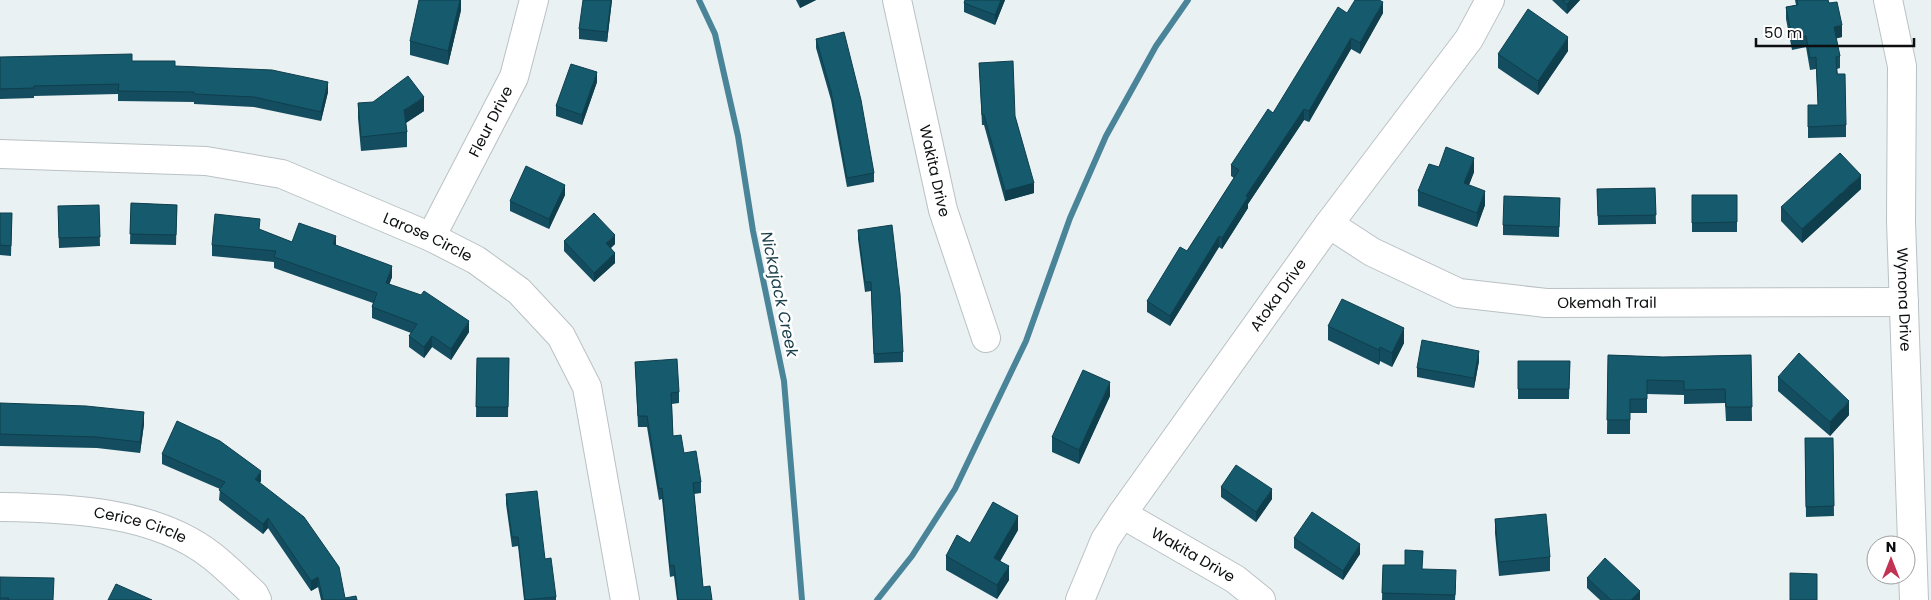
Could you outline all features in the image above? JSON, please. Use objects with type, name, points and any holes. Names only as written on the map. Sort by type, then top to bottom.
[{"type":"street","name":"Fleur Drive","points":[[431,237],[514,77],[534,0]]},
{"type":"street","name":"Wakita Drive","points":[[897,0],[943,210],[986,338]]},
{"type":"street","name":"Atoka Drive","points":[[1080,600],[1105,540],[1122,514],[1329,224],[1469,39],[1490,0]]},
{"type":"street","name":"Wynona Drive","points":[[1888,0],[1902,66],[1904,302],[1914,600]]},
{"type":"street","name":"Larose Circle","points":[[0,154],[206,161],[282,174],[431,237],[476,260],[519,291],[561,336],[587,386],[625,600]]},
{"type":"street","name":"Okemah Trail","points":[[1329,224],[1372,252],[1459,293],[1546,303],[1904,302]]},
{"type":"street","name":"Cerice Circle","points":[[0,507],[72,508],[161,527],[210,555],[254,594],[257,600]]},
{"type":"street","name":"Wakita Drive","points":[[1122,514],[1235,579],[1261,600]]},
{"type":"building","points":[[419,0],[460,0],[448,51],[410,41]]},
{"type":"building","points":[[583,0],[611,0],[607,32],[579,29]]},
{"type":"building","points":[[965,0],[1001,0],[995,15],[964,3]]},
{"type":"building","points":[[1355,0],[1379,0],[1383,2],[1360,43],[1351,38],[1309,111],[1304,109],[1246,196],[1248,197],[1222,238],[1219,236],[1170,316],[1147,301],[1180,247],[1187,251],[1239,170],[1231,165],[1268,109],[1273,113],[1338,7],[1347,13]]},
{"type":"building","points":[[1562,0],[1571,0],[1567,4]]},
{"type":"building","points":[[1797,0],[1828,0],[1829,3],[1837,2],[1842,25],[1834,27],[1840,56],[1836,57],[1837,74],[1845,74],[1846,125],[1808,127],[1808,105],[1818,105],[1816,57],[1810,58],[1806,36],[1792,38],[1786,7],[1798,5]]},
{"type":"building","points":[[1528,9],[1568,37],[1538,81],[1498,54]]},
{"type":"building","points":[[844,32],[861,100],[874,173],[847,178],[831,91],[816,39]]},
{"type":"building","points":[[132,54],[132,61],[175,61],[175,66],[272,70],[328,82],[321,112],[254,97],[194,94],[194,92],[118,91],[119,84],[34,86],[34,88],[0,89],[0,57]]},
{"type":"building","points":[[1013,61],[1015,116],[1034,183],[1005,191],[984,115],[982,115],[979,63]]},
{"type":"building","points":[[571,64],[597,72],[582,115],[556,106]]},
{"type":"building","points":[[408,76],[424,97],[404,110],[407,132],[361,137],[358,103],[373,102]]},
{"type":"building","points":[[1446,147],[1474,158],[1464,183],[1485,191],[1477,213],[1418,191],[1429,164],[1439,167]]},
{"type":"building","points":[[1840,153],[1861,175],[1802,229],[1781,207]]},
{"type":"building","points":[[526,166],[565,185],[549,219],[510,201]]},
{"type":"building","points":[[1655,188],[1656,215],[1598,216],[1597,189]]},
{"type":"building","points":[[1692,195],[1737,195],[1737,222],[1692,223]]},
{"type":"building","points":[[1504,196],[1560,198],[1559,227],[1503,225]]},
{"type":"building","points":[[131,203],[177,205],[176,235],[130,234]]},
{"type":"building","points":[[99,205],[100,237],[59,238],[58,206]]},
{"type":"building","points":[[0,213],[12,213],[11,246],[0,245]]},
{"type":"building","points":[[594,213],[615,235],[606,243],[615,253],[594,273],[564,241]]},
{"type":"building","points":[[215,214],[260,219],[259,229],[292,242],[299,223],[336,236],[333,244],[392,266],[386,283],[421,295],[424,291],[469,321],[451,349],[432,336],[424,347],[409,336],[417,324],[372,307],[377,293],[274,257],[276,251],[212,245]]},
{"type":"building","points":[[892,225],[900,294],[903,352],[874,354],[871,282],[865,282],[858,230]]},
{"type":"building","points":[[1342,299],[1404,328],[1392,353],[1380,347],[1379,350],[1328,326]]},
{"type":"building","points":[[1422,340],[1479,351],[1474,378],[1417,368]]},
{"type":"building","points":[[1799,353],[1849,401],[1830,422],[1778,377]]},
{"type":"building","points":[[1608,355],[1663,357],[1751,355],[1752,407],[1726,407],[1725,389],[1684,390],[1684,381],[1647,380],[1647,399],[1630,399],[1630,420],[1607,420]]},
{"type":"building","points":[[477,358],[509,358],[508,407],[476,407]]},
{"type":"building","points":[[677,359],[679,392],[671,393],[673,436],[681,435],[684,453],[696,451],[701,482],[693,483],[703,587],[710,586],[712,600],[678,600],[674,565],[670,566],[662,488],[659,489],[647,416],[638,416],[635,362]]},
{"type":"building","points":[[1518,361],[1570,361],[1569,389],[1518,389]]},
{"type":"building","points":[[1083,370],[1110,382],[1079,450],[1052,437]]},
{"type":"building","points":[[0,403],[86,406],[144,412],[140,442],[97,437],[0,434]]},
{"type":"building","points":[[177,421],[220,441],[261,471],[255,479],[304,517],[339,567],[345,598],[356,596],[357,600],[323,600],[318,577],[311,581],[268,518],[263,524],[219,490],[225,482],[162,454]]},
{"type":"building","points":[[1805,438],[1833,438],[1834,506],[1806,507]]},
{"type":"building","points":[[1236,465],[1272,489],[1256,512],[1221,487]]},
{"type":"building","points":[[537,491],[545,559],[551,558],[556,597],[525,600],[518,537],[512,537],[506,494]]},
{"type":"building","points":[[993,502],[1018,516],[994,558],[1009,566],[997,585],[946,556],[957,535],[970,543]]},
{"type":"building","points":[[1312,512],[1360,544],[1343,571],[1294,538]]},
{"type":"building","points":[[1546,514],[1550,557],[1499,562],[1495,519]]},
{"type":"building","points":[[1405,550],[1423,551],[1422,569],[1456,570],[1455,595],[1382,593],[1383,565],[1405,565]]},
{"type":"building","points":[[1605,558],[1640,591],[1631,600],[1611,600],[1587,578]]},
{"type":"building","points":[[1790,573],[1817,574],[1817,600],[1790,600]]},
{"type":"building","points":[[0,577],[54,578],[53,600],[8,600],[9,598],[0,598]]},
{"type":"building","points":[[116,584],[152,600],[108,600]]},
{"type":"waterway","name":"Nickajack Creek","points":[[699,0],[715,34],[738,136],[753,231],[784,381],[802,600]]},
{"type":"waterway","points":[[877,600],[912,556],[955,489],[1026,341],[1070,218],[1106,136],[1156,46],[1188,0]]}]
